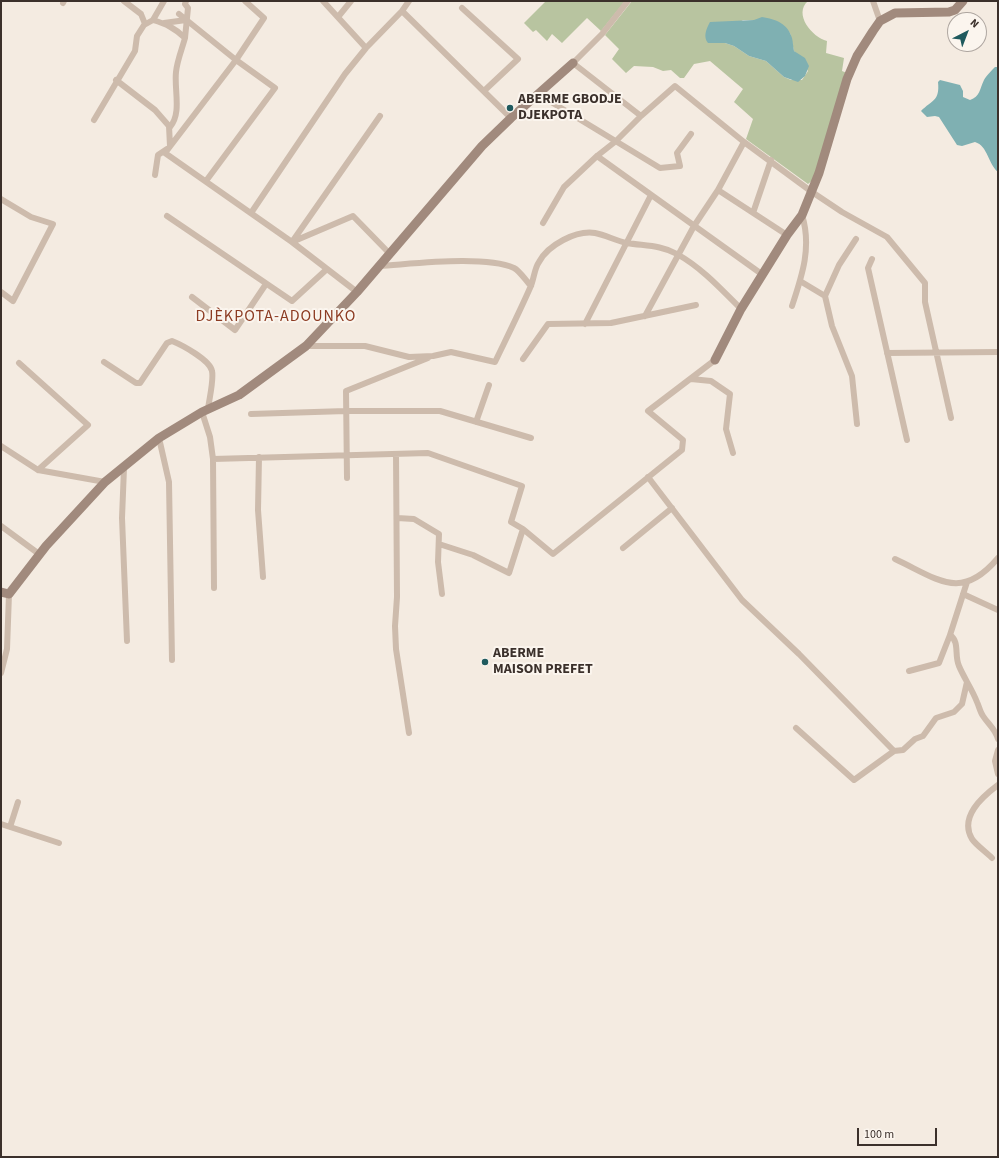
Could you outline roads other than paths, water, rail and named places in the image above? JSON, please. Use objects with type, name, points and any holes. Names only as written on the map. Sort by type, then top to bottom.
[{"type":"street","points":[[124,1],[141,14],[145,24]]},
{"type":"street","points":[[94,120],[134,51],[137,36],[145,24],[153,20],[164,1]]},
{"type":"street","points":[[170,147],[170,127],[175,121],[177,101],[175,86],[176,70],[184,38],[186,1]]},
{"type":"street","points":[[245,1],[264,18],[236,60],[165,153],[292,242],[357,292]]},
{"type":"street","points":[[323,1],[366,48]]},
{"type":"street","points":[[338,17],[351,1]]},
{"type":"street","points":[[251,213],[345,74],[366,48],[402,11],[409,1]]},
{"type":"street","points":[[1,673],[7,649],[5,593],[105,482],[159,438],[205,411],[239,395],[306,346],[380,266],[463,167],[511,118],[573,63],[602,34],[628,1]]},
{"type":"street","points":[[873,1],[880,21]]},
{"type":"street","points":[[213,459],[428,453],[522,486],[511,522],[523,529],[553,554],[682,450],[683,440],[648,411],[715,360],[741,309],[787,235],[802,215],[812,192],[851,68],[864,44],[880,21],[895,13],[949,12],[955,10],[963,1]]},
{"type":"street","points":[[462,8],[518,59],[485,90]]},
{"type":"street","points":[[402,11],[485,90],[511,118]]},
{"type":"street","points":[[179,14],[236,60],[275,88],[206,181]]},
{"type":"street","points":[[153,20],[178,31],[184,38]]},
{"type":"street","points":[[162,23],[186,20]]},
{"type":"street","points":[[573,63],[641,116]]},
{"type":"street","points":[[116,80],[155,110],[170,127]]},
{"type":"street","points":[[543,223],[564,187],[675,86],[744,142],[771,160],[812,192],[842,212],[887,237],[925,283],[925,302],[951,418]]},
{"type":"street","points":[[538,94],[660,168],[680,166],[678,153],[691,134]]},
{"type":"street","points":[[292,242],[380,116]]},
{"type":"street","points":[[645,316],[694,226],[718,190],[744,142]]},
{"type":"street","points":[[155,175],[158,155],[170,147]]},
{"type":"street","points":[[597,156],[763,275]]},
{"type":"street","points":[[753,213],[771,160]]},
{"type":"street","points":[[718,190],[787,235]]},
{"type":"street","points":[[584,324],[651,195]]},
{"type":"street","points":[[1,199],[31,217],[53,224],[14,301],[1,292]]},
{"type":"street","points":[[792,306],[806,258],[806,228],[802,215]]},
{"type":"street","points":[[167,216],[292,301],[327,269]]},
{"type":"street","points":[[292,242],[353,216],[390,254]]},
{"type":"street","points":[[347,478],[346,391],[433,356],[451,352],[495,362],[531,286],[539,262],[555,246],[568,238],[582,233],[595,233],[626,243],[658,246],[678,255],[713,280],[741,309]]},
{"type":"street","points":[[856,239],[839,265],[825,296],[832,326],[852,376],[858,424]]},
{"type":"street","points":[[872,259],[868,268],[907,440]]},
{"type":"street","points":[[380,266],[470,261],[503,265],[516,269],[531,286]]},
{"type":"street","points":[[800,281],[825,296]]},
{"type":"street","points":[[192,296],[235,330],[266,284]]},
{"type":"street","points":[[523,359],[548,324],[611,323],[696,305]]},
{"type":"street","points":[[104,362],[136,383],[140,383],[167,343],[172,341],[182,345],[209,364],[212,372],[205,411],[213,459],[214,588]]},
{"type":"street","points":[[306,346],[365,346],[401,356],[433,356]]},
{"type":"street","points":[[887,353],[998,352]]},
{"type":"street","points":[[19,363],[88,425],[38,470]]},
{"type":"street","points":[[691,379],[711,382],[730,394],[726,429],[733,453]]},
{"type":"street","points":[[476,422],[488,385]]},
{"type":"street","points":[[251,414],[346,411],[440,411],[531,438]]},
{"type":"street","points":[[159,438],[169,482],[172,660]]},
{"type":"street","points":[[1,446],[38,470],[105,482]]},
{"type":"street","points":[[396,454],[396,649],[409,733]]},
{"type":"street","points":[[259,457],[258,510],[263,577]]},
{"type":"street","points":[[124,468],[122,518],[127,641]]},
{"type":"street","points":[[648,478],[742,600],[799,654],[894,751]]},
{"type":"street","points":[[623,548],[672,508]]},
{"type":"street","points":[[397,518],[414,519],[439,534],[438,562],[442,594]]},
{"type":"street","points":[[1,526],[39,554]]},
{"type":"street","points":[[439,544],[473,555],[509,573],[523,529]]},
{"type":"street","points":[[895,559],[949,584],[967,582],[986,572],[998,558]]},
{"type":"street","points":[[909,671],[939,663],[950,635],[967,582]]},
{"type":"street","points":[[963,594],[998,610]]},
{"type":"street","points":[[950,635],[954,638],[957,644],[955,656],[966,682],[978,702],[983,716],[992,726],[998,739]]},
{"type":"street","points":[[796,728],[854,780],[894,751],[903,750],[915,739],[923,736],[936,718],[954,712],[962,704],[966,682]]},
{"type":"street","points":[[998,750],[995,761],[998,772]]},
{"type":"street","points":[[992,858],[972,840],[967,827],[969,816],[978,803],[985,794],[998,785]]},
{"type":"street","points":[[10,827],[18,802]]},
{"type":"street","points":[[1,824],[59,843]]},
{"type":"water","points":[[762,17],[777,21],[788,29],[792,38],[794,51],[805,58],[809,66],[805,76],[798,82],[784,77],[766,61],[749,56],[734,46],[725,43],[708,43],[706,41],[707,27],[710,22],[754,20]]},
{"type":"water","points":[[995,67],[998,67],[998,172],[983,147],[975,142],[962,146],[957,145],[939,117],[927,117],[921,111],[936,97],[938,93],[938,82],[940,80],[960,85],[963,91],[963,97],[970,100],[976,97],[985,78]]},
{"type":"place","name":"ABERME GBODJE DJEKPOTA","points":[[510,108]]},
{"type":"place","name":"ABERME MAISON PREFET","points":[[485,662]]},
{"type":"district","name":"DJÈKPOTA-ADOUNKO","points":[[276,317]]}]
